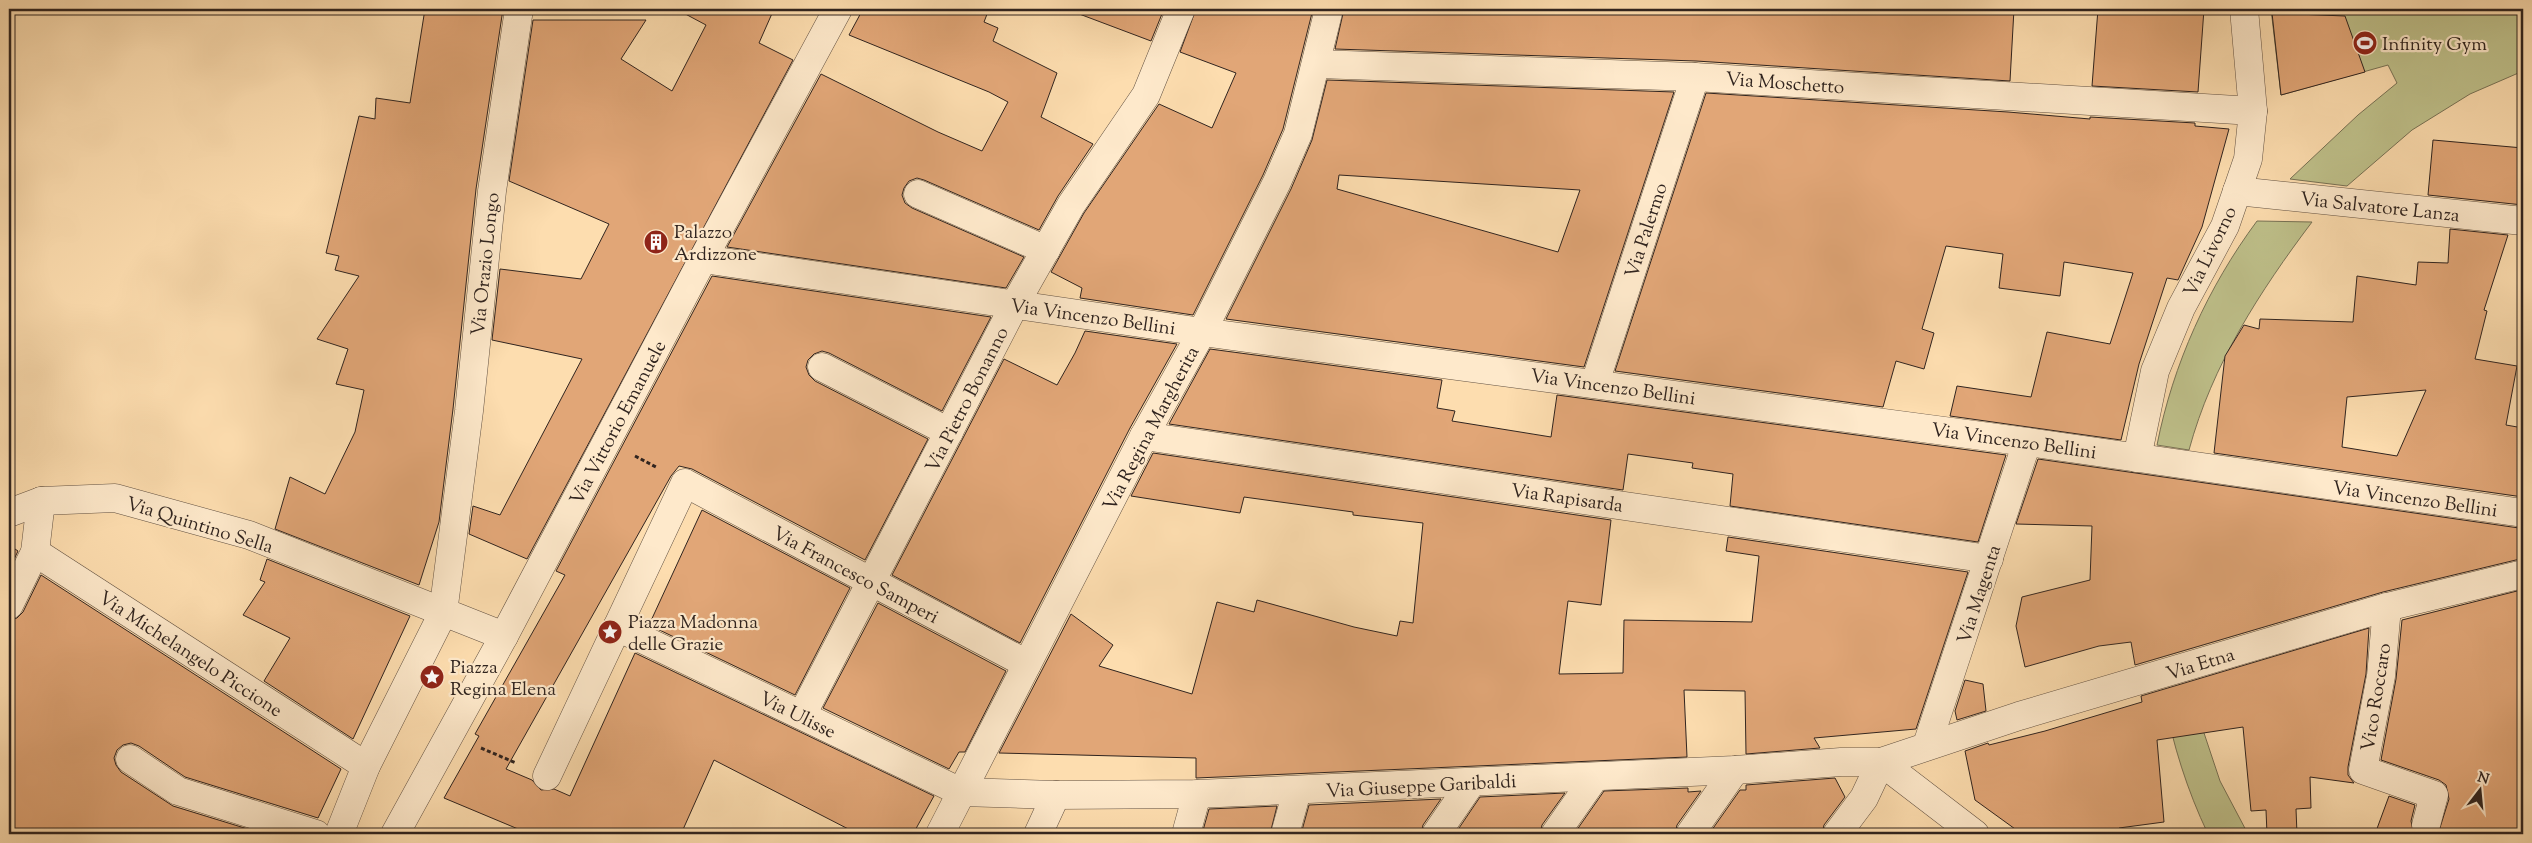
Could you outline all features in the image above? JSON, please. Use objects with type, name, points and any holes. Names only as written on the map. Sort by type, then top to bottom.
[{"type":"street","name":"Via Orazio Longo","points":[[323,834],[357,760],[443,613],[469,411],[492,191],[520,9]]},
{"type":"street","name":"Via Vittorio Emanuele","points":[[395,834],[504,636],[703,259],[838,9]]},
{"type":"street","name":"Via Pietro Bonanno","points":[[802,716],[1015,304],[1071,205],[1146,95],[1181,9]]},
{"type":"street","name":"Via Regina Margherita","points":[[940,834],[1144,436],[1202,332],[1295,142],[1317,64],[1329,9]]},
{"type":"street","name":"Via Livorno","points":[[2137,458],[2155,371],[2181,308],[2225,226],[2248,159],[2253,111],[2244,9]]},
{"type":"street","name":"Via Moschetto","points":[[1317,64],[1695,77],[2253,111]]},
{"type":"street","name":"Via Palermo","points":[[1595,384],[1695,77]]},
{"type":"street","name":"Via Salvatore Lanza","points":[[2237,191],[2523,221]]},
{"type":"street","points":[[918,194],[1046,250]]},
{"type":"street","name":"Via Vincenzo Bellini","points":[[703,259],[1202,332],[2027,442],[2523,513]]},
{"type":"street","points":[[822,367],[949,432]]},
{"type":"street","name":"Via Rapisarda","points":[[1144,436],[1990,559]]},
{"type":"street","name":"Via Magenta","points":[[1928,745],[2027,442]]},
{"type":"street","points":[[546,776],[626,632],[685,483]]},
{"type":"street","name":"Via Francesco Samperi","points":[[685,483],[1027,664]]},
{"type":"street","name":"Via Quintino Sella","points":[[9,512],[41,501],[115,498],[249,535],[414,602],[504,636]]},
{"type":"street","points":[[9,605],[35,552],[41,501]]},
{"type":"street","name":"Via Michelangelo Piccione","points":[[35,552],[357,760]]},
{"type":"street","name":"Via Etna","points":[[1881,762],[1928,745],[2387,607],[2523,574]]},
{"type":"street","name":"Vico Roccaro","points":[[2387,607],[2382,676],[2363,770],[2434,795],[2426,825]]},
{"type":"street","name":"Via Ulisse","points":[[626,632],[961,792]]},
{"type":"street","points":[[130,759],[178,791],[323,834]]},
{"type":"street","name":"Via Giuseppe Garibaldi","points":[[961,792],[1056,795],[1197,794],[1595,777],[1735,770],[1841,762],[1881,762]]},
{"type":"street","points":[[1837,834],[1864,798],[1881,762],[1975,834]]},
{"type":"street","points":[[1690,834],[1735,770]]},
{"type":"street","points":[[1555,834],[1595,777]]},
{"type":"street","points":[[1436,834],[1471,783]]},
{"type":"street","points":[[1285,834],[1296,790]]},
{"type":"street","points":[[1186,834],[1197,794]]},
{"type":"street","points":[[1038,834],[1056,795]]},
{"type":"path","points":[[608,442],[685,483]]},
{"type":"path","points":[[449,734],[546,776]]},
{"type":"green space","points":[[2271,9],[2523,9],[2523,71],[2470,94],[2412,130],[2347,186],[2290,179],[2358,115],[2397,83],[2388,65],[2281,95]]},
{"type":"green space","points":[[2257,221],[2312,222],[2256,302],[2224,359],[2199,419],[2189,450],[2157,445],[2172,385],[2195,327],[2223,272]]},
{"type":"green space","points":[[2164,698],[2204,733],[2220,781],[2248,834],[2208,834],[2182,767]]},
{"type":"building","points":[[425,9],[503,9],[476,189],[439,522],[419,585],[275,529],[290,477],[325,494],[355,432],[364,390],[336,384],[348,349],[317,339],[359,276],[335,270],[339,256],[326,253],[359,116],[375,119],[376,98],[410,103]]},
{"type":"building","points":[[676,9],[774,9],[759,43],[793,60],[527,559],[469,534],[473,506],[500,515],[582,359],[492,340],[500,269],[581,279],[609,224],[509,181],[533,20],[646,20],[621,59],[672,91],[706,25]]},
{"type":"building","points":[[863,9],[989,9],[984,22],[998,28],[993,41],[1057,73],[1041,117],[1093,144],[1058,196],[1039,230],[917,178],[909,181],[902,195],[905,203],[912,208],[1024,257],[1006,288],[727,247],[821,74],[938,132],[982,151],[1008,102],[989,92],[849,35]]},
{"type":"building","points":[[1074,9],[1164,9],[1151,41],[1074,12]]},
{"type":"building","points":[[1196,9],[1313,9],[1283,129],[1263,175],[1193,315],[1080,298],[1082,288],[1051,272],[1084,213],[1159,104],[1212,128],[1236,73],[1180,52]]},
{"type":"building","points":[[1344,9],[2014,9],[2010,81],[1696,61],[1335,49]]},
{"type":"building","points":[[2098,9],[2204,9],[2198,92],[2092,86]]},
{"type":"building","points":[[2272,13],[2345,16],[2365,72],[2281,95]]},
{"type":"building","points":[[1327,80],[1674,92],[1584,367],[1226,319],[1291,189],[1312,140]],"holes":[[[1339,175],[1580,190],[1558,252],[1337,189]]]},
{"type":"building","points":[[1706,93],[2090,119],[2090,117],[2195,123],[2195,126],[2229,129],[2202,227],[2178,280],[2167,278],[2139,364],[2121,440],[1950,416],[1957,386],[2031,397],[2047,332],[2110,344],[2133,273],[2064,262],[2060,296],[1999,288],[2003,254],[1946,246],[1922,329],[1934,333],[1924,369],[1896,361],[1883,407],[1615,371]]},
{"type":"building","points":[[2433,140],[2523,148],[2523,205],[2428,195]]},
{"type":"building","points":[[2450,229],[2508,235],[2484,310],[2487,311],[2475,359],[2517,366],[2506,425],[2523,428],[2523,497],[2214,453],[2225,356],[2244,325],[2259,329],[2260,319],[2353,322],[2357,276],[2416,285],[2418,262],[2448,263]],"holes":[[[2426,390],[2397,456],[2342,447],[2347,397]]]},
{"type":"building","points":[[712,276],[991,317],[942,411],[829,353],[822,351],[814,354],[808,360],[806,367],[809,375],[815,381],[928,439],[865,560],[692,469],[679,466],[671,476],[506,769],[532,780],[541,790],[554,789],[570,796],[635,653],[934,796],[913,834],[858,834],[714,760],[681,834],[530,834],[444,798],[479,736],[475,734],[565,575],[556,571]]},
{"type":"building","points":[[1085,331],[1177,344],[1130,428],[1020,643],[892,575],[1004,359],[1057,385]]},
{"type":"building","points":[[1210,349],[1442,380],[1437,408],[1455,411],[1452,421],[1551,437],[1557,395],[2006,455],[1978,542],[1730,506],[1733,474],[1692,468],[1693,463],[1628,454],[1623,490],[1169,424]]},
{"type":"building","points":[[1153,453],[1611,520],[1601,605],[1568,601],[1559,674],[1623,673],[1624,620],[1752,622],[1759,556],[1726,551],[1728,537],[1968,572],[1916,729],[1814,738],[1820,748],[1746,754],[1745,691],[1684,690],[1687,757],[1196,778],[1196,758],[999,753],[1071,614],[1113,645],[1099,666],[1192,694],[1217,602],[1254,612],[1257,600],[1354,627],[1397,636],[1400,621],[1413,623],[1423,523],[1353,515],[1353,512],[1244,497],[1240,513],[1131,496]]},
{"type":"building","points":[[2038,459],[2519,528],[2520,559],[2383,592],[2135,665],[2131,642],[2099,646],[2025,667],[2016,626],[2022,597],[2090,580],[2092,526],[2016,524]]},
{"type":"building","points":[[702,510],[850,588],[795,695],[649,625]]},
{"type":"building","points":[[9,545],[18,551],[9,570]]},
{"type":"building","points":[[267,559],[410,616],[353,739],[264,681],[290,638],[243,615],[265,582],[260,580]]},
{"type":"building","points":[[41,575],[341,769],[318,818],[185,777],[139,746],[131,743],[123,745],[117,750],[114,758],[121,772],[173,806],[264,834],[9,834],[9,620],[17,618],[23,612]]},
{"type":"building","points":[[2521,590],[2523,600],[2523,834],[2438,834],[2449,799],[2446,785],[2439,780],[2381,760],[2396,679],[2402,620]]},
{"type":"building","points":[[878,603],[1006,671],[965,752],[959,752],[949,769],[823,708]]},
{"type":"building","points":[[2369,628],[2366,674],[2348,767],[2348,775],[2354,783],[2310,777],[2311,808],[2296,809],[2297,834],[2267,834],[2266,810],[2251,811],[2243,727],[2157,740],[2164,822],[2119,828],[2120,834],[2022,834],[1975,800],[1965,751],[1988,743],[1989,745],[2045,731],[2142,702],[2141,696]]},
{"type":"building","points":[[1965,680],[1983,684],[1986,711],[1957,720],[1955,711]]},
{"type":"building","points":[[1835,778],[1845,797],[1824,825],[1822,834],[1709,834],[1740,790],[1746,790],[1746,785]]},
{"type":"building","points":[[1688,788],[1688,792],[1701,791],[1677,825],[1675,834],[1574,834],[1604,791]]},
{"type":"building","points":[[1565,793],[1542,825],[1540,834],[1455,834],[1480,797]]},
{"type":"building","points":[[2389,796],[2415,805],[2411,821],[2414,834],[2375,834]]},
{"type":"building","points":[[1441,799],[1423,825],[1421,834],[1301,834],[1309,805]]},
{"type":"building","points":[[1277,806],[1270,834],[1202,834],[1209,809]]},
{"type":"place","name":"Infinity Gym","points":[[2365,43]]},
{"type":"place","name":"Palazzo Ardizzone","points":[[656,242]]},
{"type":"place","name":"Piazza Madonna delle Grazie","points":[[610,632]]},
{"type":"place","name":"Piazza Regina Elena","points":[[432,677]]}]
